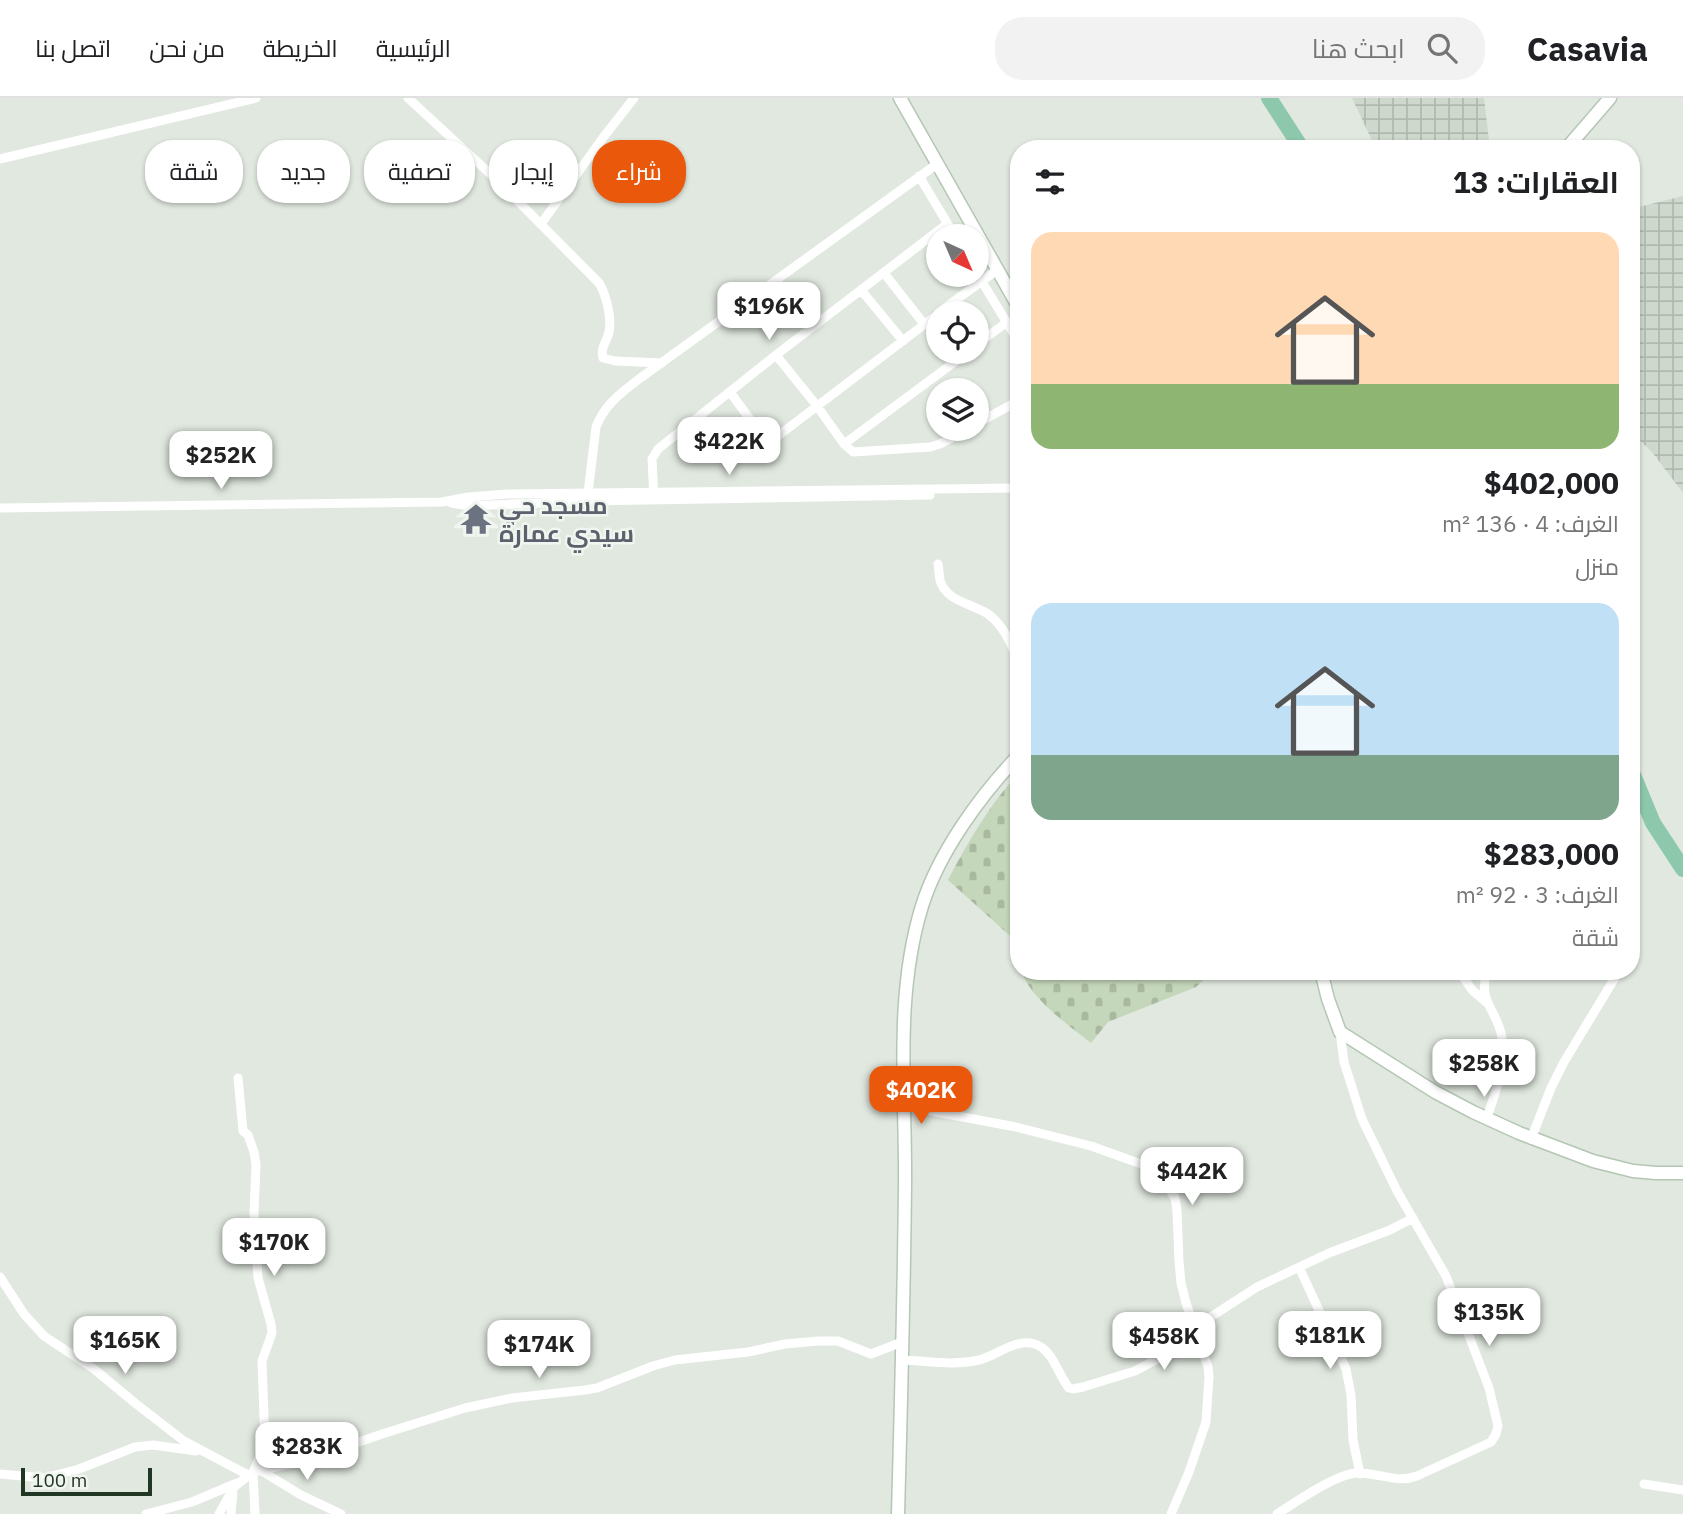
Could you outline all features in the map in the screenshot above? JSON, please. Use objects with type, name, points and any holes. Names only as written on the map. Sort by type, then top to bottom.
[{"type":"main road","points":[[900,98],[1010,292]]},
{"type":"main road","points":[[1574,140],[1609,98]]},
{"type":"main road","points":[[898,1514],[905,1184],[905,987],[922,905],[937,870],[977,804],[1010,764]]},
{"type":"main road","points":[[1323,980],[1339,1032],[1435,1092],[1531,1139],[1593,1161],[1633,1171],[1683,1173]]},
{"type":"street","points":[[0,159],[256,98]]},
{"type":"street","points":[[408,98],[593,276],[606,295],[610,328],[602,351],[603,358],[664,363]]},
{"type":"street","points":[[541,224],[634,98]]},
{"type":"street","points":[[588,494],[596,427],[615,398],[937,164]]},
{"type":"street","points":[[919,176],[947,224]]},
{"type":"street","points":[[654,497],[654,454],[776,355],[926,240]]},
{"type":"street","points":[[989,273],[997,270]]},
{"type":"street","points":[[730,392],[768,443],[903,341],[924,324],[884,273]]},
{"type":"street","points":[[951,301],[967,287]]},
{"type":"street","points":[[986,287],[1010,327]]},
{"type":"street","points":[[861,290],[903,341]]},
{"type":"street","points":[[989,335],[1007,322]]},
{"type":"street","points":[[776,355],[849,450],[857,452],[930,447],[946,441]]},
{"type":"street","points":[[844,444],[952,364]]},
{"type":"street","points":[[989,417],[1010,405]]},
{"type":"street","points":[[0,508],[442,502],[469,506],[654,497],[1010,491]]},
{"type":"street","points":[[442,502],[507,494],[654,497]]},
{"type":"street","points":[[938,564],[940,582],[944,589],[957,600],[989,615],[1010,640]]},
{"type":"street","points":[[1466,980],[1486,1002],[1496,1019],[1503,1044],[1499,1079],[1486,1118]]},
{"type":"street","points":[[1485,980],[1486,1002]]},
{"type":"street","points":[[1531,1139],[1564,1062],[1614,980]]},
{"type":"street","points":[[1277,1514],[1332,1481],[1353,1474],[1404,1480],[1417,1476],[1491,1442],[1498,1426],[1489,1388],[1446,1276],[1385,1167],[1362,1119],[1344,1062],[1339,1032]]},
{"type":"street","points":[[231,1514],[265,1445],[262,1361],[272,1333],[258,1278],[254,1213],[256,1165],[248,1135],[243,1131],[238,1078]]},
{"type":"street","points":[[904,1106],[1016,1127],[1091,1146],[1144,1164],[1160,1175],[1175,1198],[1181,1283],[1209,1377],[1206,1422],[1171,1514]]},
{"type":"street","points":[[902,1360],[970,1362],[1013,1345],[1031,1343],[1044,1349],[1065,1384],[1073,1389],[1135,1371],[1168,1353],[1206,1320],[1257,1287],[1413,1218]]},
{"type":"street","points":[[1298,1267],[1346,1369],[1351,1395],[1353,1440],[1360,1474]]},
{"type":"street","points":[[0,1277],[24,1314],[44,1336],[94,1369],[184,1441],[247,1477],[301,1495],[341,1514]]},
{"type":"street","points":[[145,1514],[192,1502],[247,1477],[466,1408],[512,1398],[597,1388],[676,1360],[748,1352],[785,1343],[818,1341],[841,1342],[871,1354],[902,1342]]},
{"type":"street","points":[[0,1474],[44,1478],[79,1469],[135,1447],[153,1445],[205,1452]]},
{"type":"street","points":[[219,1514],[247,1477]]},
{"type":"street","points":[[247,1477],[255,1514]]},
{"type":"street","points":[[1644,1484],[1683,1490]]},
{"type":"shaded area","points":[[1352,98],[1484,98],[1489,140],[1372,140]]},
{"type":"shaded area","points":[[1683,196],[1683,493],[1640,441],[1640,207]]},
{"type":"green space","points":[[1010,784],[1010,936],[948,880],[998,798]]},
{"type":"green space","points":[[1203,980],[1196,987],[1108,1022],[1091,1043],[1041,1001],[1026,981]]},
{"type":"waterway","points":[[1269,98],[1296,140]]},
{"type":"waterway","points":[[1640,792],[1653,823],[1683,869]]},
{"type":"place","name":"مسجد حي سيدي عمارة","points":[[476,519]]}]
